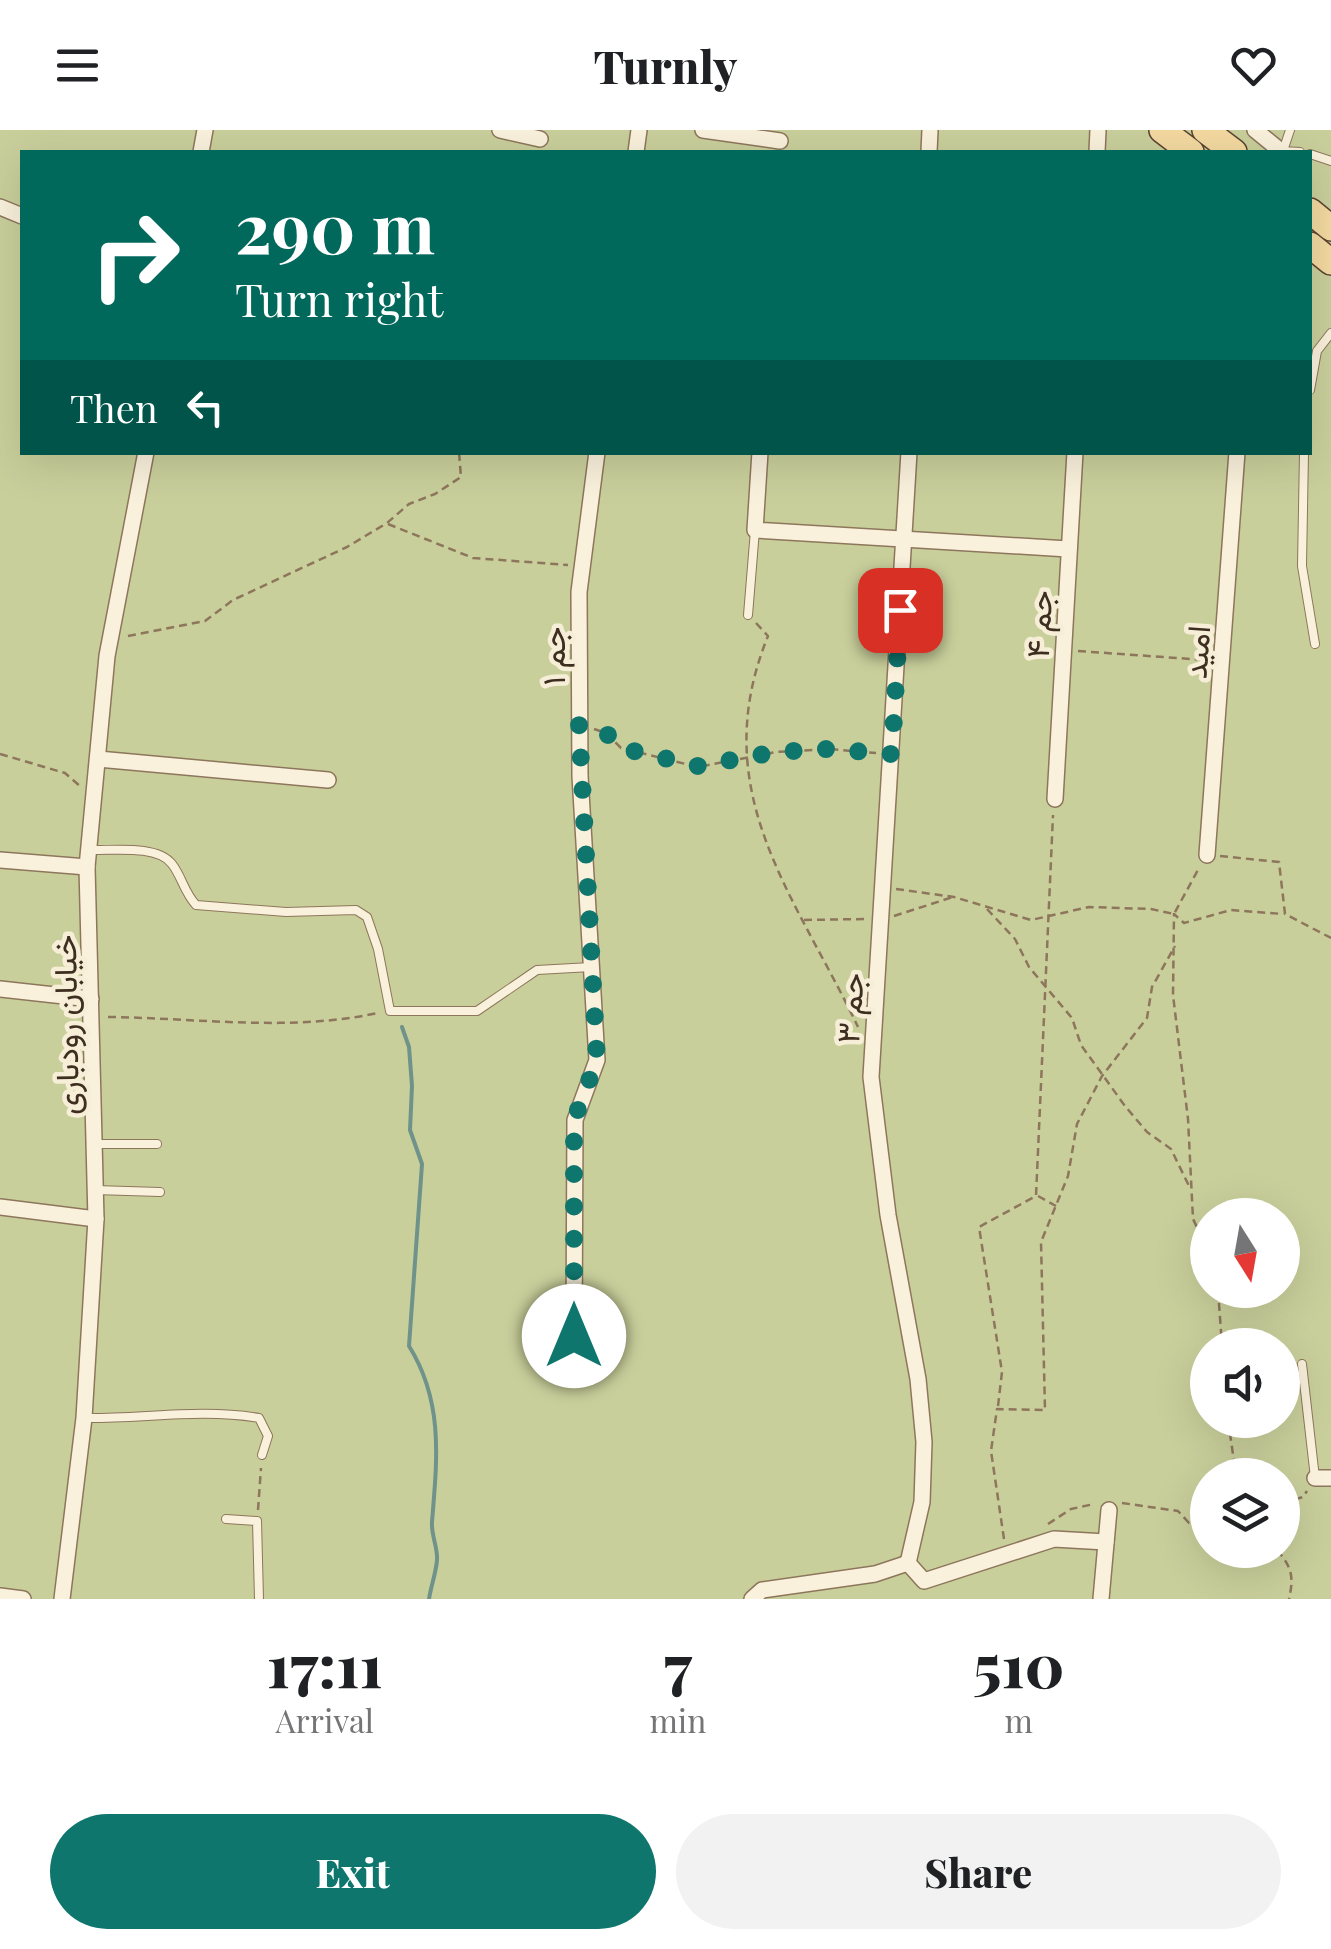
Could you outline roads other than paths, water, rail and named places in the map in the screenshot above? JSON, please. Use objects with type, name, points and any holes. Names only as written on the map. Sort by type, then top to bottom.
[{"type":"main road","points":[[1162,130],[1188,150]]},
{"type":"main road","points":[[1204,130],[1231,150]]},
{"type":"street","points":[[500,130],[539,141]]},
{"type":"street","points":[[703,130],[780,141]]},
{"type":"street","points":[[1255,130],[1280,150]]},
{"type":"street","name":"خیابان رودباری","points":[[62,1599],[84,1418],[96,1219],[88,858],[110,640],[145,455]]},
{"type":"street","name":"جم ۱","points":[[574,1336],[574,1120],[597,1060],[579,724],[582,567],[597,455]]},
{"type":"street","points":[[760,455],[755,530],[1068,549]]},
{"type":"street","name":"جم ۳","points":[[908,1563],[922,1502],[924,1442],[918,1379],[879,1151],[872,1056],[910,455]]},
{"type":"street","name":"جم ۴","points":[[1055,799],[1075,455]]},
{"type":"street","name":"امید","points":[[1207,855],[1237,455]]},
{"type":"street","points":[[98,759],[328,780]]},
{"type":"street","points":[[0,860],[88,858]]},
{"type":"street","points":[[0,989],[91,998]]},
{"type":"street","points":[[0,1207],[96,1219]]},
{"type":"street","points":[[1100,1599],[1108,1510]]},
{"type":"street","points":[[752,1599],[762,1590],[875,1574],[908,1563],[924,1581],[1054,1539],[1106,1542]]},
{"type":"street","points":[[0,1596],[23,1599]]},
{"type":"lane","points":[[1312,380],[1318,350],[1331,333]]},
{"type":"lane","points":[[1304,455],[1302,566],[1315,644]]},
{"type":"lane","points":[[748,615],[755,530]]},
{"type":"lane","points":[[88,858],[158,853],[171,862],[185,894],[196,905],[286,912],[356,910],[366,917],[378,949],[390,1011],[477,1011],[536,970],[591,967]]},
{"type":"lane","points":[[94,1144],[157,1144]]},
{"type":"lane","points":[[95,1190],[160,1192]]},
{"type":"lane","points":[[1302,1364],[1323,1478]]},
{"type":"lane","points":[[84,1418],[231,1413],[259,1418],[268,1436],[262,1455]]},
{"type":"lane","points":[[226,1519],[257,1521],[258,1599]]},
{"type":"waterway","points":[[402,1027],[409,1047],[410,1130],[422,1164],[409,1346],[428,1388],[436,1432],[432,1527],[437,1560],[429,1599]]}]
